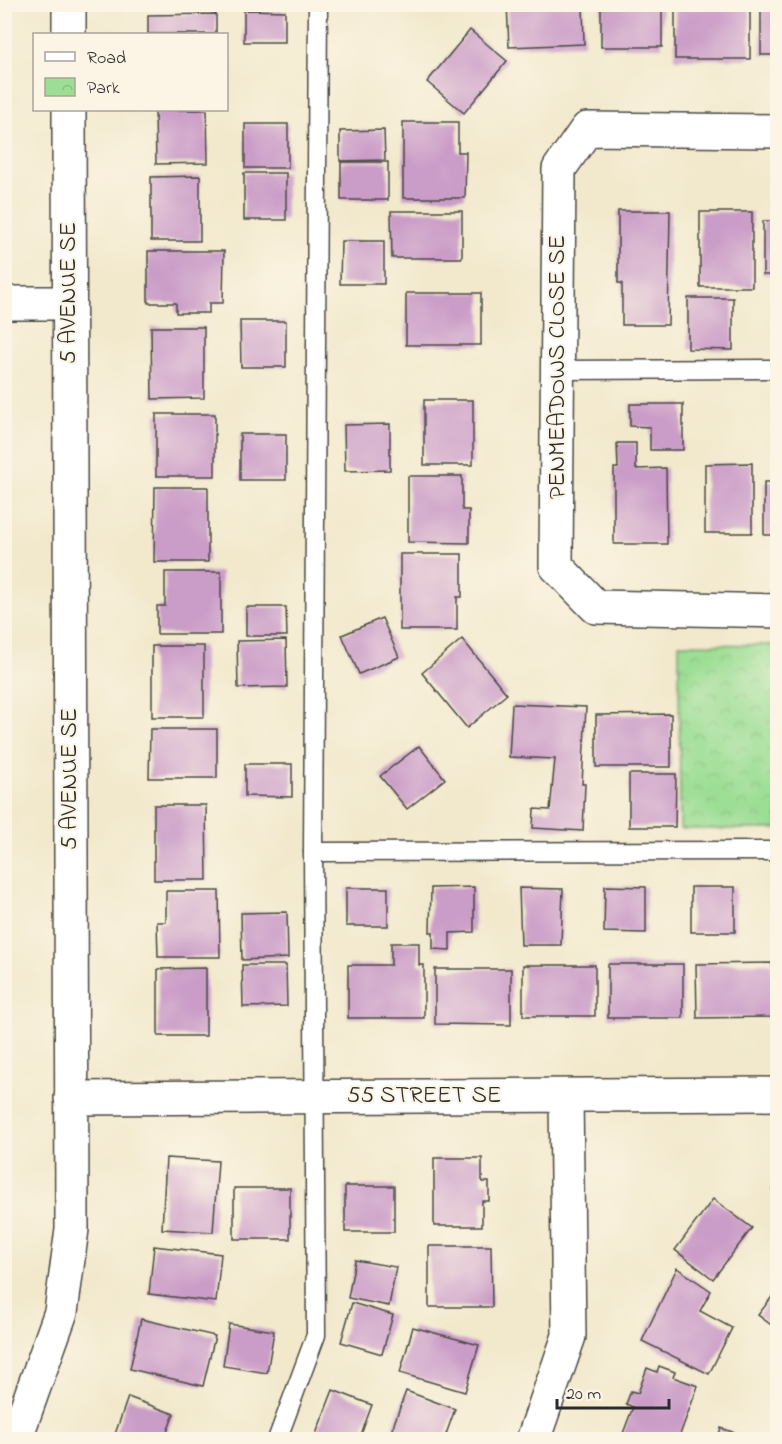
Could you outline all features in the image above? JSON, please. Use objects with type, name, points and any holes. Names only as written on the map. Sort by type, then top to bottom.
[{"type":"street","points":[[69,4],[69,33]]},
{"type":"street","name":"5 AVENUE SE","points":[[15,1440],[61,1312],[72,1229],[69,111]]},
{"type":"street","name":"PENMEADOWS CLOSE SE","points":[[777,131],[587,129],[559,169],[556,566],[596,607],[777,611]]},
{"type":"street","points":[[4,303],[69,303]]},
{"type":"street","name":"55 STREET SE","points":[[71,1098],[315,1095],[566,1097],[777,1094]]},
{"type":"street","points":[[533,1440],[569,1336],[566,1097]]},
{"type":"lane","points":[[277,1440],[316,1335],[313,852],[318,4]]},
{"type":"lane","points":[[557,370],[777,369]]},
{"type":"lane","points":[[313,852],[777,851]]},
{"type":"green space","points":[[679,644],[777,645],[777,829],[680,829]]},
{"type":"building","points":[[507,4],[583,4],[584,44],[509,47]]},
{"type":"building","points":[[601,4],[662,4],[662,47],[601,47]]},
{"type":"building","points":[[761,4],[778,4],[778,55],[761,55]]},
{"type":"building","points":[[675,5],[750,5],[750,59],[675,59]]},
{"type":"building","points":[[244,10],[285,11],[285,42],[244,42]]},
{"type":"building","points":[[216,14],[216,33],[148,33],[148,15]]},
{"type":"building","points":[[470,30],[507,61],[464,113],[427,82]]},
{"type":"building","points":[[155,111],[207,111],[208,163],[156,164]]},
{"type":"building","points":[[403,122],[458,122],[458,152],[466,152],[465,198],[403,198]]},
{"type":"building","points":[[245,124],[288,124],[288,168],[245,168]]},
{"type":"building","points":[[384,130],[385,160],[340,161],[340,131]]},
{"type":"building","points":[[341,162],[388,162],[388,200],[341,200]]},
{"type":"building","points":[[244,173],[286,173],[286,220],[244,220]]},
{"type":"building","points":[[200,176],[200,241],[151,241],[151,177]]},
{"type":"building","points":[[391,211],[462,211],[462,258],[392,258]]},
{"type":"building","points":[[618,211],[670,211],[668,325],[622,325],[622,283],[618,283]]},
{"type":"building","points":[[700,212],[752,212],[752,287],[700,287]]},
{"type":"building","points":[[763,221],[778,221],[778,275],[763,275]]},
{"type":"building","points":[[341,241],[384,241],[384,284],[340,284]]},
{"type":"building","points":[[148,251],[224,251],[223,303],[209,303],[209,313],[176,313],[176,303],[148,303]]},
{"type":"building","points":[[406,293],[481,293],[481,345],[406,345]]},
{"type":"building","points":[[688,298],[733,298],[733,350],[688,349]]},
{"type":"building","points":[[240,321],[286,321],[286,367],[241,367]]},
{"type":"building","points":[[151,327],[204,327],[204,398],[152,399]]},
{"type":"building","points":[[424,400],[473,400],[473,465],[424,465]]},
{"type":"building","points":[[630,404],[683,404],[683,450],[650,450],[650,427],[630,426]]},
{"type":"building","points":[[774,405],[778,405],[778,462],[775,462]]},
{"type":"building","points":[[156,414],[215,414],[215,476],[156,476]]},
{"type":"building","points":[[390,424],[390,470],[345,471],[344,425]]},
{"type":"building","points":[[240,434],[286,434],[286,480],[240,480]]},
{"type":"building","points":[[617,443],[636,443],[636,469],[666,468],[667,544],[614,544],[614,468],[618,468]]},
{"type":"building","points":[[752,463],[752,533],[705,533],[705,464]]},
{"type":"building","points":[[408,476],[462,476],[462,510],[469,510],[469,543],[408,542]]},
{"type":"building","points":[[764,482],[778,482],[778,535],[764,535]]},
{"type":"building","points":[[155,487],[208,487],[208,562],[154,562]]},
{"type":"building","points":[[400,554],[462,554],[462,597],[457,597],[457,630],[400,630]]},
{"type":"building","points":[[165,572],[221,572],[221,634],[157,634],[157,606],[165,606]]},
{"type":"building","points":[[246,607],[286,607],[287,636],[246,636]]},
{"type":"building","points":[[382,618],[399,657],[359,674],[342,635]]},
{"type":"building","points":[[462,639],[507,694],[467,728],[422,673]]},
{"type":"building","points":[[286,640],[287,687],[238,688],[237,641]]},
{"type":"building","points":[[152,646],[204,646],[204,717],[152,717]]},
{"type":"building","points":[[512,704],[586,707],[582,784],[585,784],[583,831],[533,828],[534,809],[550,810],[555,759],[509,757]]},
{"type":"building","points":[[671,714],[671,767],[596,767],[596,715]]},
{"type":"building","points":[[150,729],[217,729],[217,778],[149,778]]},
{"type":"building","points":[[419,746],[445,779],[407,809],[380,776]]},
{"type":"building","points":[[245,764],[292,764],[292,797],[245,796]]},
{"type":"building","points":[[629,774],[676,774],[675,827],[629,827]]},
{"type":"building","points":[[154,805],[206,805],[207,880],[154,880]]},
{"type":"building","points":[[605,886],[646,887],[646,933],[604,932]]},
{"type":"building","points":[[474,887],[474,932],[450,933],[450,950],[433,949],[433,932],[430,932],[431,888]]},
{"type":"building","points":[[691,887],[735,887],[735,932],[691,932]]},
{"type":"building","points":[[346,888],[388,888],[388,926],[346,926]]},
{"type":"building","points":[[519,888],[563,889],[561,945],[521,945]]},
{"type":"building","points":[[166,891],[219,891],[220,957],[158,957],[157,922],[166,922]]},
{"type":"building","points":[[287,912],[288,958],[242,960],[241,913]]},
{"type":"building","points":[[391,943],[419,943],[419,965],[424,965],[424,1018],[348,1018],[348,965],[391,965]]},
{"type":"building","points":[[772,963],[773,1017],[697,1018],[696,964]]},
{"type":"building","points":[[608,964],[683,964],[683,1018],[608,1018]]},
{"type":"building","points":[[242,965],[286,965],[287,1006],[243,1007]]},
{"type":"building","points":[[523,965],[595,965],[595,1016],[523,1016]]},
{"type":"building","points":[[206,968],[206,1036],[158,1036],[158,969]]},
{"type":"building","points":[[435,969],[511,969],[511,1025],[435,1024]]},
{"type":"building","points":[[166,1158],[218,1161],[213,1232],[162,1229]]},
{"type":"building","points":[[434,1158],[482,1158],[482,1182],[489,1182],[489,1201],[482,1201],[482,1226],[434,1226]]},
{"type":"building","points":[[345,1186],[394,1186],[394,1232],[345,1232]]},
{"type":"building","points":[[234,1188],[290,1188],[290,1239],[234,1239]]},
{"type":"building","points":[[778,1188],[778,1208],[777,1208],[772,1189]]},
{"type":"building","points":[[713,1199],[752,1228],[713,1279],[675,1250]]},
{"type":"building","points":[[154,1246],[221,1254],[216,1302],[149,1294]]},
{"type":"building","points":[[429,1246],[491,1246],[492,1307],[429,1307]]},
{"type":"building","points":[[355,1260],[396,1267],[389,1306],[348,1298]]},
{"type":"building","points":[[677,1268],[711,1291],[700,1311],[732,1328],[709,1374],[642,1341]]},
{"type":"building","points":[[778,1289],[778,1330],[758,1315]]},
{"type":"building","points":[[352,1303],[393,1315],[382,1354],[341,1342]]},
{"type":"building","points":[[141,1319],[215,1336],[203,1386],[130,1369]]},
{"type":"building","points":[[229,1324],[274,1331],[267,1373],[223,1366]]},
{"type":"building","points":[[413,1327],[479,1345],[465,1392],[400,1373]]},
{"type":"building","points":[[659,1366],[675,1372],[673,1377],[698,1386],[678,1440],[631,1440],[622,1436],[633,1407],[626,1404],[631,1391],[638,1393],[647,1368],[657,1372]]},
{"type":"building","points":[[333,1390],[372,1405],[359,1440],[314,1439]]},
{"type":"building","points":[[406,1391],[455,1409],[444,1440],[388,1440]]},
{"type":"building","points":[[128,1397],[174,1414],[164,1440],[113,1440]]},
{"type":"building","points":[[721,1428],[752,1439],[752,1440],[717,1440]]}]
